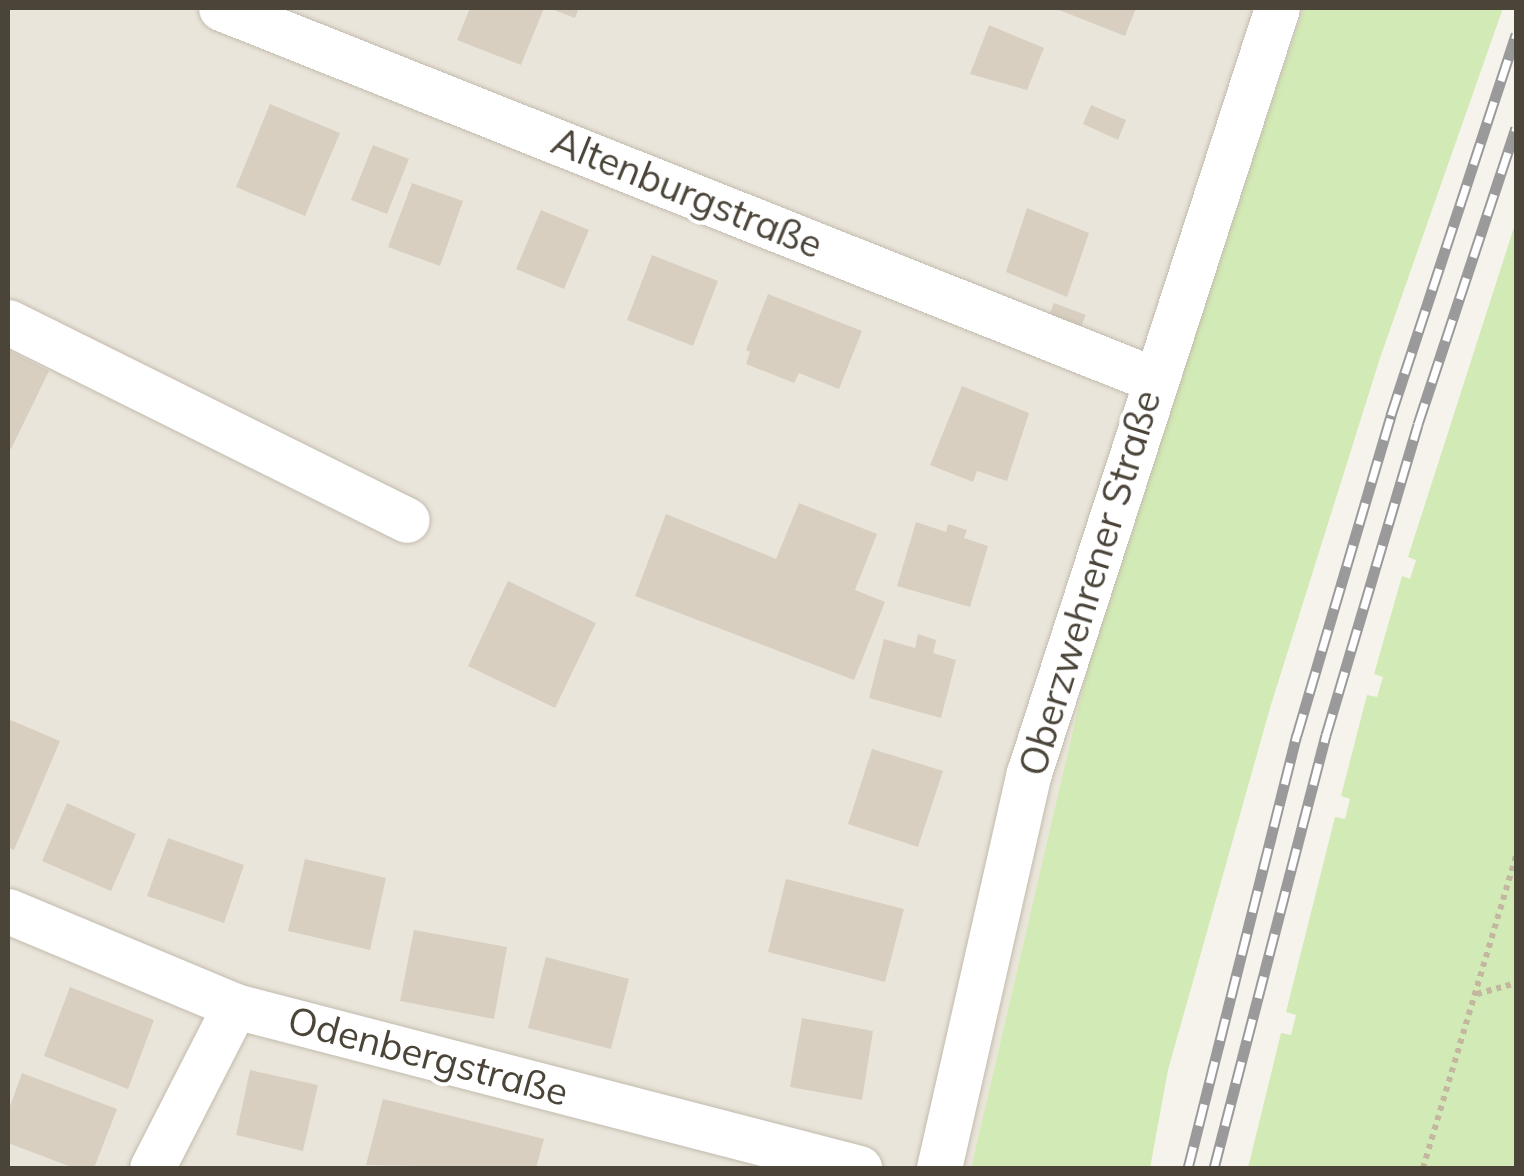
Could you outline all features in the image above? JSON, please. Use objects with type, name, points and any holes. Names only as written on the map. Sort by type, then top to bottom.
[{"type":"street","name":"Altenburgstraße","points":[[221,8],[1154,379]]},
{"type":"street","name":"Oberzwehrener Straße","points":[[938,1168],[1029,772],[1276,8]]},
{"type":"street","points":[[8,322],[406,520]]},
{"type":"street","name":"Odenbergstraße","points":[[8,910],[235,1006],[860,1168]]},
{"type":"street","points":[[152,1168],[235,1006]]},
{"type":"path","points":[[1422,1168],[1516,856]]},
{"type":"path","points":[[1476,994],[1516,983]]},
{"type":"shaded area","points":[[8,8],[1305,8],[1203,305],[1090,657],[971,1168],[8,1168]]},
{"type":"green space","points":[[1304,8],[1503,8],[1380,358],[1270,708],[1168,1070],[1150,1168],[971,1168],[1090,657]]},
{"type":"green space","points":[[1516,221],[1516,1168],[1248,1168],[1281,1033],[1291,1035],[1296,1015],[1286,1012],[1335,817],[1345,819],[1350,799],[1341,796],[1367,695],[1377,697],[1383,677],[1374,674],[1402,576],[1410,579],[1416,560],[1408,557]]},
{"type":"building","points":[[470,8],[544,8],[521,65],[457,40]]},
{"type":"building","points":[[549,8],[579,8],[575,18]]},
{"type":"building","points":[[1054,8],[1136,8],[1125,36]]},
{"type":"building","points":[[989,25],[1044,48],[1027,90],[970,74]]},
{"type":"building","points":[[270,104],[340,133],[305,216],[236,187]]},
{"type":"building","points":[[1091,105],[1126,120],[1118,140],[1083,124]]},
{"type":"building","points":[[373,145],[409,159],[387,214],[351,200]]},
{"type":"building","points":[[412,183],[463,201],[440,266],[388,247]]},
{"type":"building","points":[[1027,208],[1089,233],[1067,297],[1006,272]]},
{"type":"building","points":[[541,210],[589,230],[564,289],[516,269]]},
{"type":"building","points":[[652,255],[718,281],[693,346],[627,320]]},
{"type":"building","points":[[768,294],[862,331],[839,389],[799,373],[794,383],[746,364],[750,352],[746,350]]},
{"type":"building","points":[[1054,303],[1086,315],[1079,330],[1048,318]]},
{"type":"building","points":[[8,350],[49,371],[11,449],[8,448]]},
{"type":"building","points":[[962,386],[1029,413],[1007,481],[977,471],[973,482],[930,465]]},
{"type":"building","points":[[799,503],[877,534],[855,590],[885,602],[854,680],[635,596],[666,514],[776,559]]},
{"type":"building","points":[[916,522],[946,532],[948,524],[967,530],[964,538],[988,546],[970,607],[897,586]]},
{"type":"building","points":[[508,581],[596,623],[555,708],[468,666]]},
{"type":"building","points":[[918,634],[936,640],[933,653],[956,660],[941,718],[869,698],[884,639],[915,648]]},
{"type":"building","points":[[8,719],[60,741],[14,850],[8,847]]},
{"type":"building","points":[[872,749],[943,771],[918,847],[848,824]]},
{"type":"building","points":[[67,803],[136,834],[111,891],[42,861]]},
{"type":"building","points":[[168,838],[244,865],[224,923],[147,896]]},
{"type":"building","points":[[305,859],[386,878],[370,950],[288,931]]},
{"type":"building","points":[[786,879],[904,909],[885,982],[768,952]]},
{"type":"building","points":[[414,930],[507,947],[494,1019],[400,1001]]},
{"type":"building","points":[[546,957],[629,979],[611,1049],[528,1028]]},
{"type":"building","points":[[70,987],[154,1020],[128,1089],[44,1056]]},
{"type":"building","points":[[802,1018],[873,1031],[862,1100],[790,1087]]},
{"type":"building","points":[[250,1070],[318,1085],[303,1151],[236,1135]]},
{"type":"building","points":[[22,1073],[117,1109],[94,1168],[74,1168],[8,1143],[8,1112]]},
{"type":"building","points":[[383,1099],[544,1139],[536,1168],[366,1165]]},
{"type":"railway","points":[[1188,1168],[1297,735],[1391,415],[1516,34]]},
{"type":"railway","points":[[1214,1168],[1326,735],[1418,424],[1516,128]]}]
